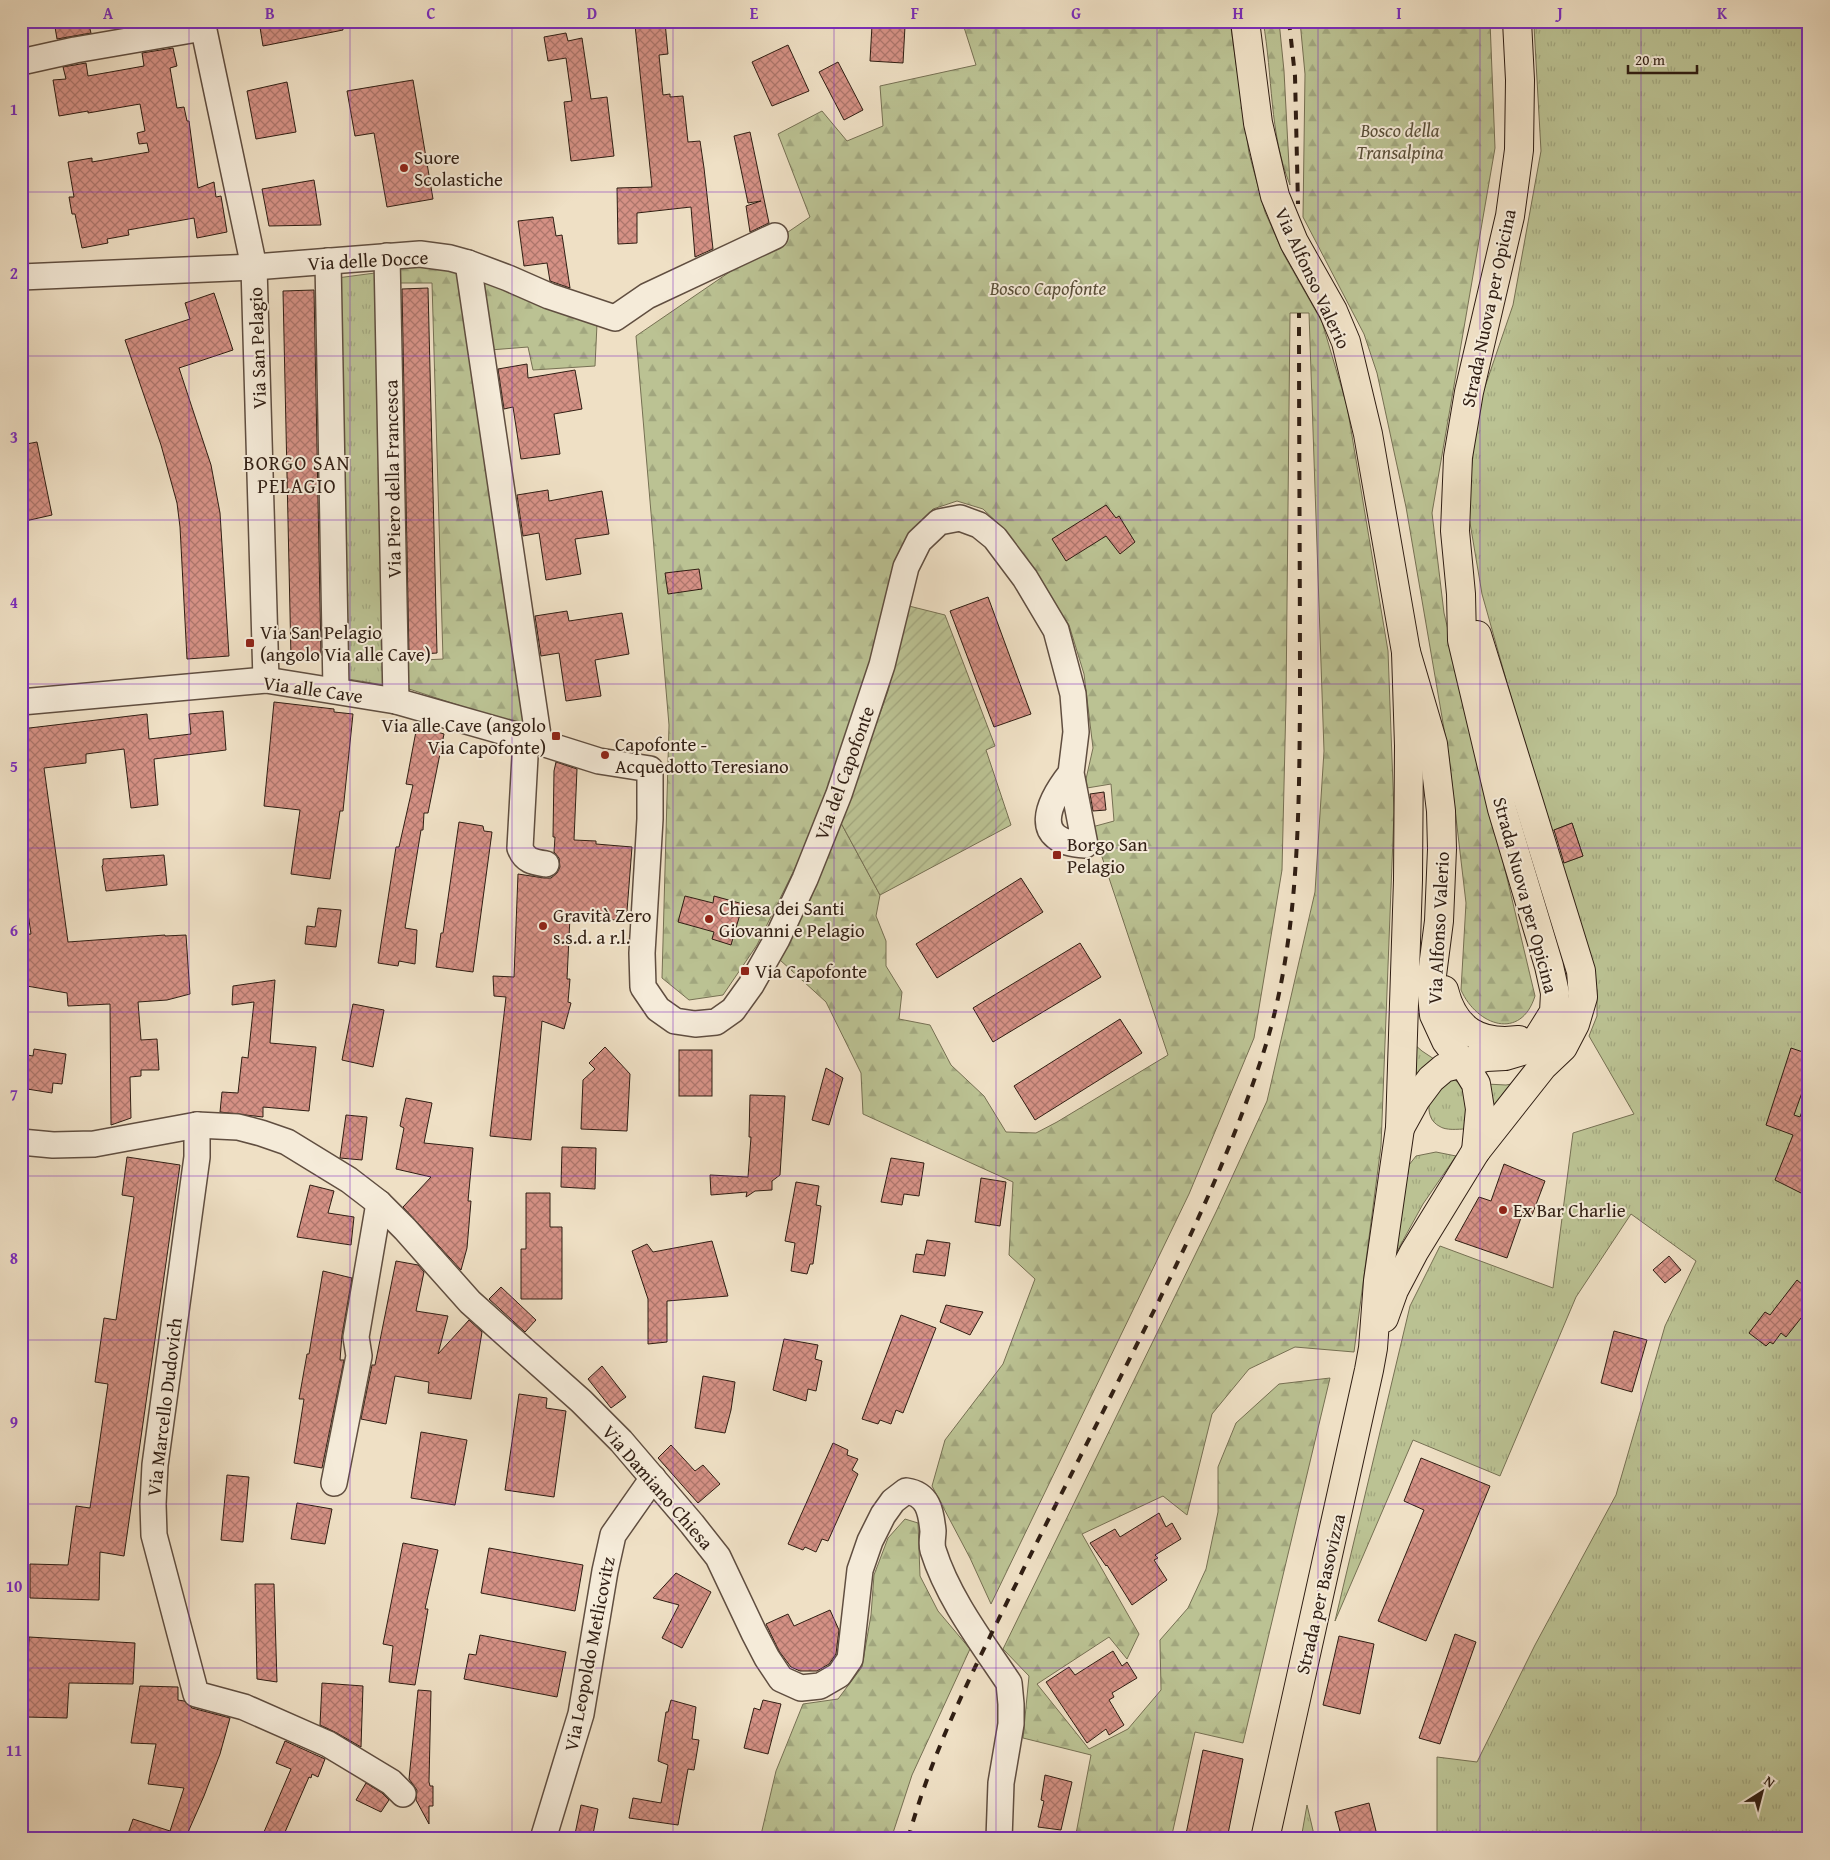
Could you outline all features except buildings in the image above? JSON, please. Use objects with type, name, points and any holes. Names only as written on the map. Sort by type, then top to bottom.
[{"type":"main road","name":"Via Alfonso Valerio","points":[[1245,21],[1258,122],[1275,196],[1294,242],[1333,311],[1346,342],[1368,434],[1387,534],[1406,652],[1433,744],[1441,811],[1442,848],[1438,920],[1432,975],[1434,1015],[1446,1041],[1463,1063]]},
{"type":"main road","name":"Strada Nuova per Opicina","points":[[1463,1063],[1486,1057],[1505,1056],[1522,1051],[1534,1044],[1554,1012],[1555,993],[1549,966],[1499,800],[1462,640],[1461,594],[1455,531],[1458,457],[1468,392],[1510,216],[1519,150],[1520,80],[1518,21]]},
{"type":"main road","name":"Strada Nuova per Opicina","points":[[1461,594],[1479,640],[1581,971],[1583,997],[1575,1024],[1563,1047],[1543,1066],[1519,1073],[1496,1074],[1463,1063]]},
{"type":"main road","name":"Via Alfonso Valerio","points":[[1406,652],[1409,746],[1404,996],[1422,1034],[1438,1052],[1463,1063]]},
{"type":"main road","points":[[1438,920],[1441,979],[1449,1007],[1457,1022],[1469,1032],[1483,1039],[1501,1042],[1521,1040],[1542,1034]]},
{"type":"main road","name":"Strada per Basovizza","points":[[1373,1348],[1378,1281],[1400,1128],[1404,996]]},
{"type":"main road","name":"Strada per Basovizza","points":[[1400,1128],[1416,1099],[1431,1079],[1444,1068],[1463,1063],[1476,1084],[1480,1109],[1476,1151]]},
{"type":"main road","name":"Strada per Basovizza","points":[[1265,1839],[1373,1348],[1394,1290],[1414,1252],[1476,1151],[1543,1066]]},
{"type":"street","points":[[21,62],[202,25]]},
{"type":"street","name":"Via San Pelagio","points":[[202,25],[254,267],[266,680]]},
{"type":"street","name":"Via delle Docce","points":[[21,277],[254,267],[420,254],[450,258],[468,263],[549,296],[615,318],[647,296],[775,236]]},
{"type":"street","name":"Via Piero della Francesca","points":[[387,256],[396,701]]},
{"type":"street","points":[[328,261],[336,690]]},
{"type":"street","points":[[468,263],[533,740],[520,848],[523,857],[531,862],[546,864]]},
{"type":"street","name":"Via del Capofonte","points":[[650,769],[650,819],[642,953],[643,987],[658,1010],[675,1021],[695,1024],[716,1022],[733,1010],[751,985],[778,939],[805,879],[839,794],[882,665],[906,567],[919,540],[939,522],[960,518],[979,524],[996,538],[1025,578],[1056,630],[1073,694],[1076,732],[1072,773]]},
{"type":"street","name":"Via alle Cave","points":[[21,702],[266,680],[396,701],[599,761],[650,769]]},
{"type":"street","name":"Via Damiano Chiesa","points":[[21,1142],[53,1145],[94,1144],[197,1125],[238,1127],[287,1142],[349,1180],[380,1203],[459,1291],[591,1410],[653,1478],[718,1557],[754,1633],[781,1679],[801,1688],[820,1686],[839,1675],[850,1659],[860,1570],[870,1541],[883,1515],[894,1500],[906,1491],[921,1495],[928,1504],[933,1532],[932,1547],[942,1576],[1008,1683],[1011,1724],[1001,1783],[1000,1839]]},
{"type":"street","name":"Via Marcello Dudovich","points":[[197,1125],[197,1157],[154,1464],[153,1504],[154,1535],[196,1694],[244,1707],[328,1744],[391,1782],[403,1794]]},
{"type":"street","points":[[334,1483],[359,1356],[356,1337],[380,1203]]},
{"type":"street","name":"Via Leopoldo Metlicovitz","points":[[543,1839],[581,1714],[605,1571],[613,1535],[653,1478]]},
{"type":"green space","name":"Bosco Capofonte","points":[[962,21],[1230,21],[1249,153],[1265,212],[1284,255],[1322,322],[1347,406],[1388,651],[1394,812],[1381,1146],[1354,1352],[1295,1347],[1249,1369],[1212,1414],[1187,1515],[1163,1496],[1082,1534],[1139,1634],[1127,1659],[1109,1637],[1037,1684],[1089,1749],[1128,1729],[1161,1690],[1160,1640],[1188,1608],[1206,1569],[1218,1512],[1218,1467],[1236,1423],[1279,1384],[1330,1378],[1243,1743],[1195,1732],[1171,1839],[1075,1839],[1091,1755],[1023,1738],[1029,1676],[1003,1649],[1216,1212],[1267,1101],[1315,892],[1324,751],[1309,313],[1290,313],[1286,701],[1282,870],[1254,1038],[1189,1194],[991,1604],[970,1558],[932,1486],[945,1440],[1003,1364],[1035,1279],[1009,1255],[1013,1182],[863,1114],[861,1073],[826,1002],[780,960],[841,823],[880,895],[876,916],[886,941],[886,966],[902,992],[899,1019],[930,1025],[951,1065],[984,1096],[1006,1132],[1036,1133],[1168,1055],[1092,827],[1114,821],[1111,784],[1087,788],[1086,779],[1093,748],[1084,674],[1069,625],[1002,527],[983,509],[957,501],[933,509],[913,531],[854,718],[802,854],[757,945],[723,995],[689,1000],[662,978],[669,725],[636,336],[810,217],[778,134],[822,111],[847,141],[883,126],[880,86],[976,65]]},
{"type":"green space","points":[[1263,21],[1279,21],[1284,71],[1290,185],[1278,145]]},
{"type":"green space","name":"Bosco della Transalpina","points":[[1300,21],[1490,21],[1495,148],[1432,513],[1444,613],[1535,996],[1528,1010],[1520,1019],[1510,1023],[1488,1020],[1468,1002],[1461,990],[1466,903],[1449,758],[1406,507],[1377,373],[1364,334],[1303,217],[1305,74]]},
{"type":"green space","points":[[1542,21],[1809,21],[1809,1839],[1437,1839],[1437,1757],[1477,1762],[1535,1645],[1616,1495],[1665,1326],[1696,1261],[1631,1214],[1576,1297],[1500,1476],[1413,1440],[1335,1621],[1410,1306],[1440,1246],[1553,1288],[1573,1133],[1634,1114],[1589,1036],[1597,1016],[1597,990],[1560,864],[1583,856],[1572,823],[1549,832],[1482,594],[1468,511],[1476,413],[1513,305],[1541,151],[1534,26]]},
{"type":"green space","points":[[394,263],[458,269],[525,727],[406,688],[404,661],[443,659],[432,283],[394,283]]},
{"type":"green space","points":[[375,273],[384,685],[348,679],[337,278]]},
{"type":"green space","points":[[480,277],[597,324],[595,366],[533,370],[528,347],[490,350]]},
{"type":"green space","points":[[909,606],[945,615],[995,746],[986,750],[1011,825],[880,895],[841,823],[888,691]]},
{"type":"green space","points":[[1407,1038],[1437,1061],[1409,1088]]},
{"type":"green space","points":[[1451,1079],[1458,1082],[1467,1093],[1469,1107],[1466,1129],[1442,1128],[1435,1123],[1430,1114],[1429,1105],[1434,1091]]},
{"type":"green space","points":[[1522,1082],[1492,1121],[1486,1084],[1506,1085]]},
{"type":"green space","points":[[1436,1152],[1456,1156],[1423,1204],[1395,1255],[1409,1165],[1416,1156]]},
{"type":"green space","points":[[905,1519],[918,1523],[920,1576],[938,1611],[970,1649],[912,1775],[891,1839],[760,1839],[776,1771],[803,1704],[838,1699],[862,1667],[871,1615],[874,1575],[888,1538]]},
{"type":"green space","points":[[1307,1805],[1315,1839],[1301,1839]]},
{"type":"railway","points":[[1289,21],[1295,76],[1298,204]]},
{"type":"railway","points":[[908,1839],[931,1769],[974,1670],[1202,1211],[1248,1098],[1274,1017],[1290,928],[1299,790],[1299,313]]},
{"type":"place","name":"Suore Scolastiche","points":[[404,168]]},
{"type":"place","name":"Via San Pelagio (angolo Via alle Cave)","points":[[250,643]]},
{"type":"place","name":"Via alle Cave (angolo Via Capofonte)","points":[[556,736]]},
{"type":"place","name":"Capofonte - Acquedotto Teresiano","points":[[605,755]]},
{"type":"place","name":"Borgo San Pelagio","points":[[1057,855]]},
{"type":"place","name":"Chiesa dei Santi Giovanni e Pelagio","points":[[709,919]]},
{"type":"place","name":"Gravità Zero s.s.d. a r.l.","points":[[543,926]]},
{"type":"place","name":"Via Capofonte","points":[[745,971]]},
{"type":"place","name":"Ex Bar Charlie","points":[[1503,1210]]},
{"type":"district","name":"BORGO SAN PELAGIO","points":[[297,474]]}]
